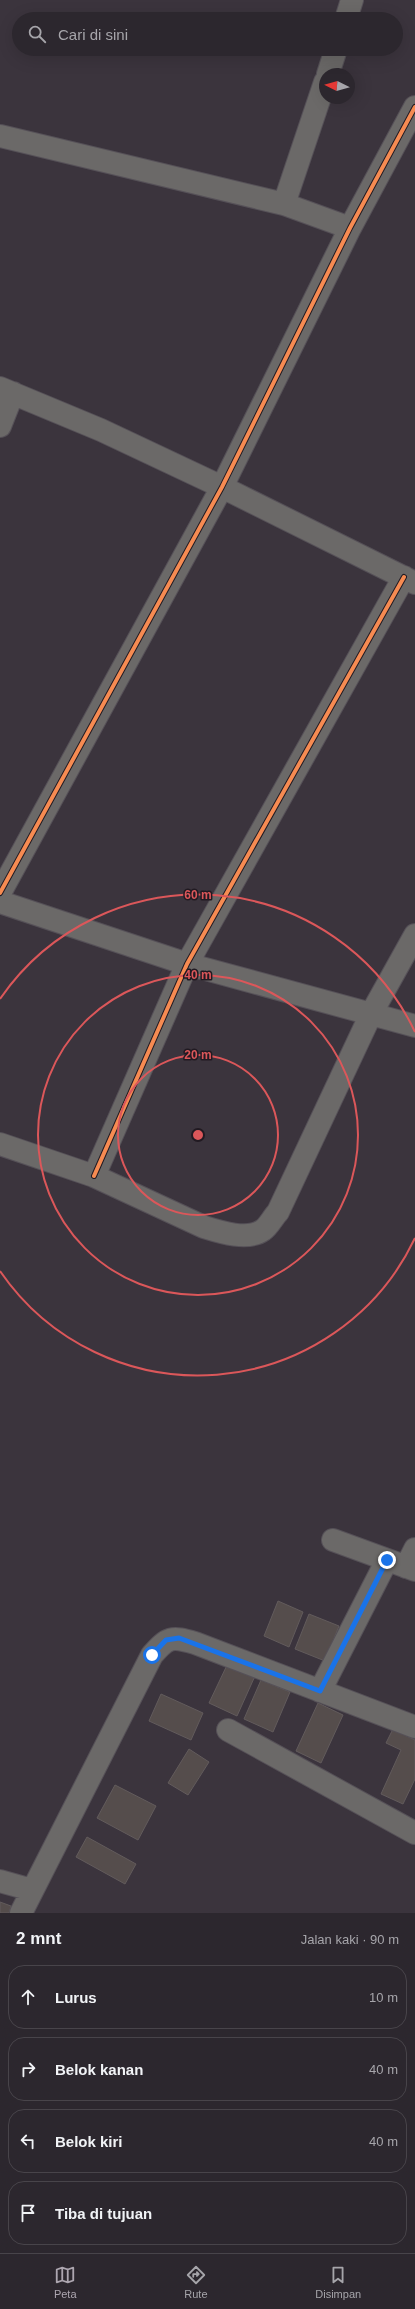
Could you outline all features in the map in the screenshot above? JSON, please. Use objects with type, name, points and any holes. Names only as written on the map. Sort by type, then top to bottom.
[{"type":"street","points":[[348,12],[352,0]]},
{"type":"street","points":[[330,68],[334,56]]},
{"type":"street","points":[[284,204],[319,100]]},
{"type":"street","points":[[0,893],[222,487],[350,228],[415,107]]},
{"type":"street","points":[[0,136],[284,204],[350,228]]},
{"type":"street","points":[[0,426],[6,391],[101,430],[222,487],[410,580],[187,964],[94,1176]]},
{"type":"street","points":[[0,902],[187,964],[415,1026]]},
{"type":"street","points":[[0,1144],[94,1176],[204,1227],[222,1233],[248,1235],[263,1230],[278,1212],[371,1014],[415,935]]},
{"type":"street","points":[[320,1691],[406,1562],[333,1540]]},
{"type":"street","points":[[21,1913],[152,1655],[166,1640],[179,1638],[195,1643],[415,1727]]},
{"type":"street","points":[[228,1730],[415,1833]]},
{"type":"street","points":[[0,1881],[32,1890]]},
{"type":"building","points":[[278,1601],[303,1612],[289,1647],[264,1636]]},
{"type":"building","points":[[309,1614],[339,1626],[325,1661],[295,1649]]},
{"type":"building","points":[[228,1663],[255,1676],[237,1716],[209,1703]]},
{"type":"building","points":[[261,1680],[290,1692],[273,1732],[244,1719]]},
{"type":"building","points":[[161,1694],[203,1713],[191,1740],[149,1721]]},
{"type":"building","points":[[318,1703],[343,1715],[321,1763],[296,1751]]},
{"type":"building","points":[[393,1729],[415,1740],[415,1779],[403,1804],[381,1794],[401,1750],[386,1743]]},
{"type":"building","points":[[189,1749],[209,1762],[188,1795],[168,1783]]},
{"type":"building","points":[[115,1785],[156,1806],[138,1840],[97,1818]]},
{"type":"building","points":[[87,1837],[136,1864],[125,1884],[76,1857]]},
{"type":"building","points":[[0,1902],[11,1906],[9,1913],[0,1913]]},
{"type":"cycle path","points":[[0,893],[222,487],[350,228],[415,107]]},
{"type":"cycle path","points":[[94,1176],[187,964],[404,577]]},
{"type":"route","points":[[152,1655],[166,1640],[179,1638],[320,1691],[387,1560]]}]
